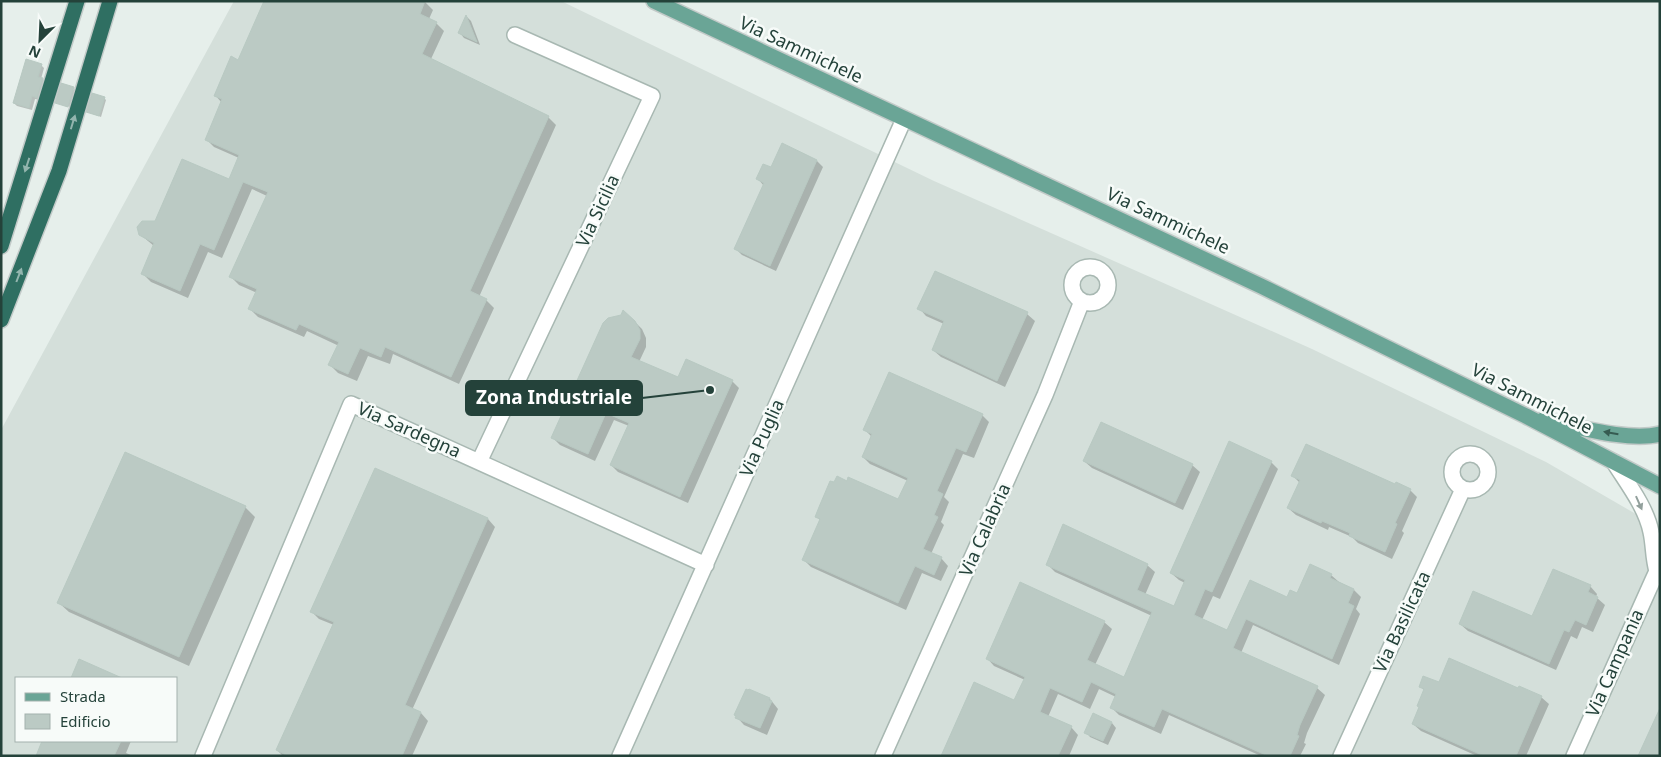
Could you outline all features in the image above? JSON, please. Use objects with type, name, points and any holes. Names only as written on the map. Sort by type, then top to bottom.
[{"type":"highway","points":[[1,246],[77,1]]},
{"type":"highway","points":[[1,320],[59,171],[110,1]]},
{"type":"main road","name":"Via Sammichele","points":[[654,1],[1261,286],[1526,416],[1660,486]]},
{"type":"main road","points":[[1526,416],[1617,434],[1652,436],[1660,434]]},
{"type":"street","name":"Via Sicilia","points":[[479,462],[652,96],[515,35]]},
{"type":"street","name":"Via Puglia","points":[[620,756],[904,119]]},
{"type":"street","name":"Via Calabria","points":[[883,756],[1045,395],[1082,302]]},
{"type":"street","name":"Via Sardegna","points":[[202,756],[351,404],[706,565]]},
{"type":"street","name":"Via Campania","points":[[1614,462],[1638,498],[1651,531],[1657,567]]},
{"type":"street","name":"Via Basilicata","points":[[1340,756],[1463,489]]},
{"type":"street","name":"Via Campania","points":[[1574,756],[1657,567],[1660,546]]},
{"type":"shaded area","points":[[234,1],[561,1],[934,181],[1312,349],[1546,462],[1660,528],[1660,756],[1,756],[1,430]]},
{"type":"building","points":[[264,1],[425,1],[420,14],[437,22],[422,54],[549,116],[470,291],[487,299],[451,377],[385,347],[381,357],[360,348],[348,374],[328,365],[339,342],[299,324],[296,330],[248,309],[257,289],[229,277],[268,192],[243,182],[214,250],[200,244],[180,291],[141,274],[154,243],[139,235],[137,227],[142,221],[155,221],[182,159],[229,179],[239,155],[205,140],[222,99],[214,96],[231,56],[238,60]]},
{"type":"building","points":[[466,15],[477,42],[458,33]]},
{"type":"building","points":[[26,59],[42,64],[38,77],[43,78],[37,98],[32,96],[29,108],[13,103]]},
{"type":"building","points":[[61,83],[74,87],[68,107],[55,103]]},
{"type":"building","points":[[92,93],[105,97],[99,116],[86,112]]},
{"type":"building","points":[[782,143],[817,160],[770,266],[734,249],[764,183],[756,179],[763,164],[771,167]]},
{"type":"building","points":[[935,271],[1028,312],[997,381],[932,350],[944,321],[917,309]]},
{"type":"building","points":[[623,310],[635,321],[640,330],[640,339],[631,357],[678,377],[686,359],[733,380],[680,497],[610,465],[629,423],[606,413],[588,454],[551,438],[603,323],[608,318],[621,315]]},
{"type":"building","points":[[889,372],[983,414],[966,452],[956,448],[937,491],[943,494],[934,515],[938,517],[923,549],[942,557],[934,575],[915,566],[898,603],[802,560],[820,519],[815,517],[830,481],[834,482],[837,476],[847,481],[848,477],[898,499],[908,478],[862,457],[872,434],[863,430]]},
{"type":"building","points":[[1101,422],[1193,464],[1175,503],[1083,461]]},
{"type":"building","points":[[1229,441],[1272,461],[1212,592],[1205,589],[1194,615],[1227,630],[1250,580],[1287,597],[1290,590],[1297,593],[1310,564],[1332,574],[1330,578],[1354,589],[1348,603],[1354,606],[1332,659],[1246,619],[1233,648],[1318,686],[1300,725],[1297,735],[1299,736],[1290,756],[1268,756],[1162,709],[1154,727],[1110,708],[1116,694],[1091,682],[1082,702],[1050,688],[1040,712],[1072,726],[1058,756],[941,756],[974,682],[1014,700],[1025,677],[986,659],[1020,582],[1105,621],[1087,660],[1124,677],[1152,612],[1046,565],[1063,524],[1148,564],[1137,590],[1174,606],[1185,580],[1170,573]]},
{"type":"building","points":[[1306,444],[1395,484],[1396,482],[1411,489],[1395,523],[1397,524],[1385,552],[1349,536],[1350,533],[1287,508],[1300,480],[1291,476]]},
{"type":"building","points":[[125,452],[246,506],[179,657],[57,603]]},
{"type":"building","points":[[375,468],[488,518],[405,705],[421,712],[402,756],[288,756],[276,750],[334,622],[310,612]]},
{"type":"building","points":[[1553,569],[1591,585],[1588,592],[1598,597],[1586,625],[1575,620],[1569,632],[1564,630],[1549,664],[1459,624],[1473,591],[1532,616]]},
{"type":"building","points":[[1449,658],[1518,688],[1519,686],[1542,696],[1516,756],[1484,756],[1412,724],[1424,689],[1419,687],[1423,676],[1439,682]]},
{"type":"building","points":[[79,659],[120,677],[71,677]]},
{"type":"building","points":[[746,689],[770,698],[769,700],[772,701],[760,728],[735,718],[736,716],[734,715]]},
{"type":"building","points":[[1660,708],[1660,756],[1638,756]]},
{"type":"building","points":[[1093,713],[1112,722],[1103,741],[1084,733]]},
{"type":"building","points":[[42,742],[121,742],[114,756],[36,756]]},
{"type":"place","name":"Zona Industriale","points":[[710,390]]}]
